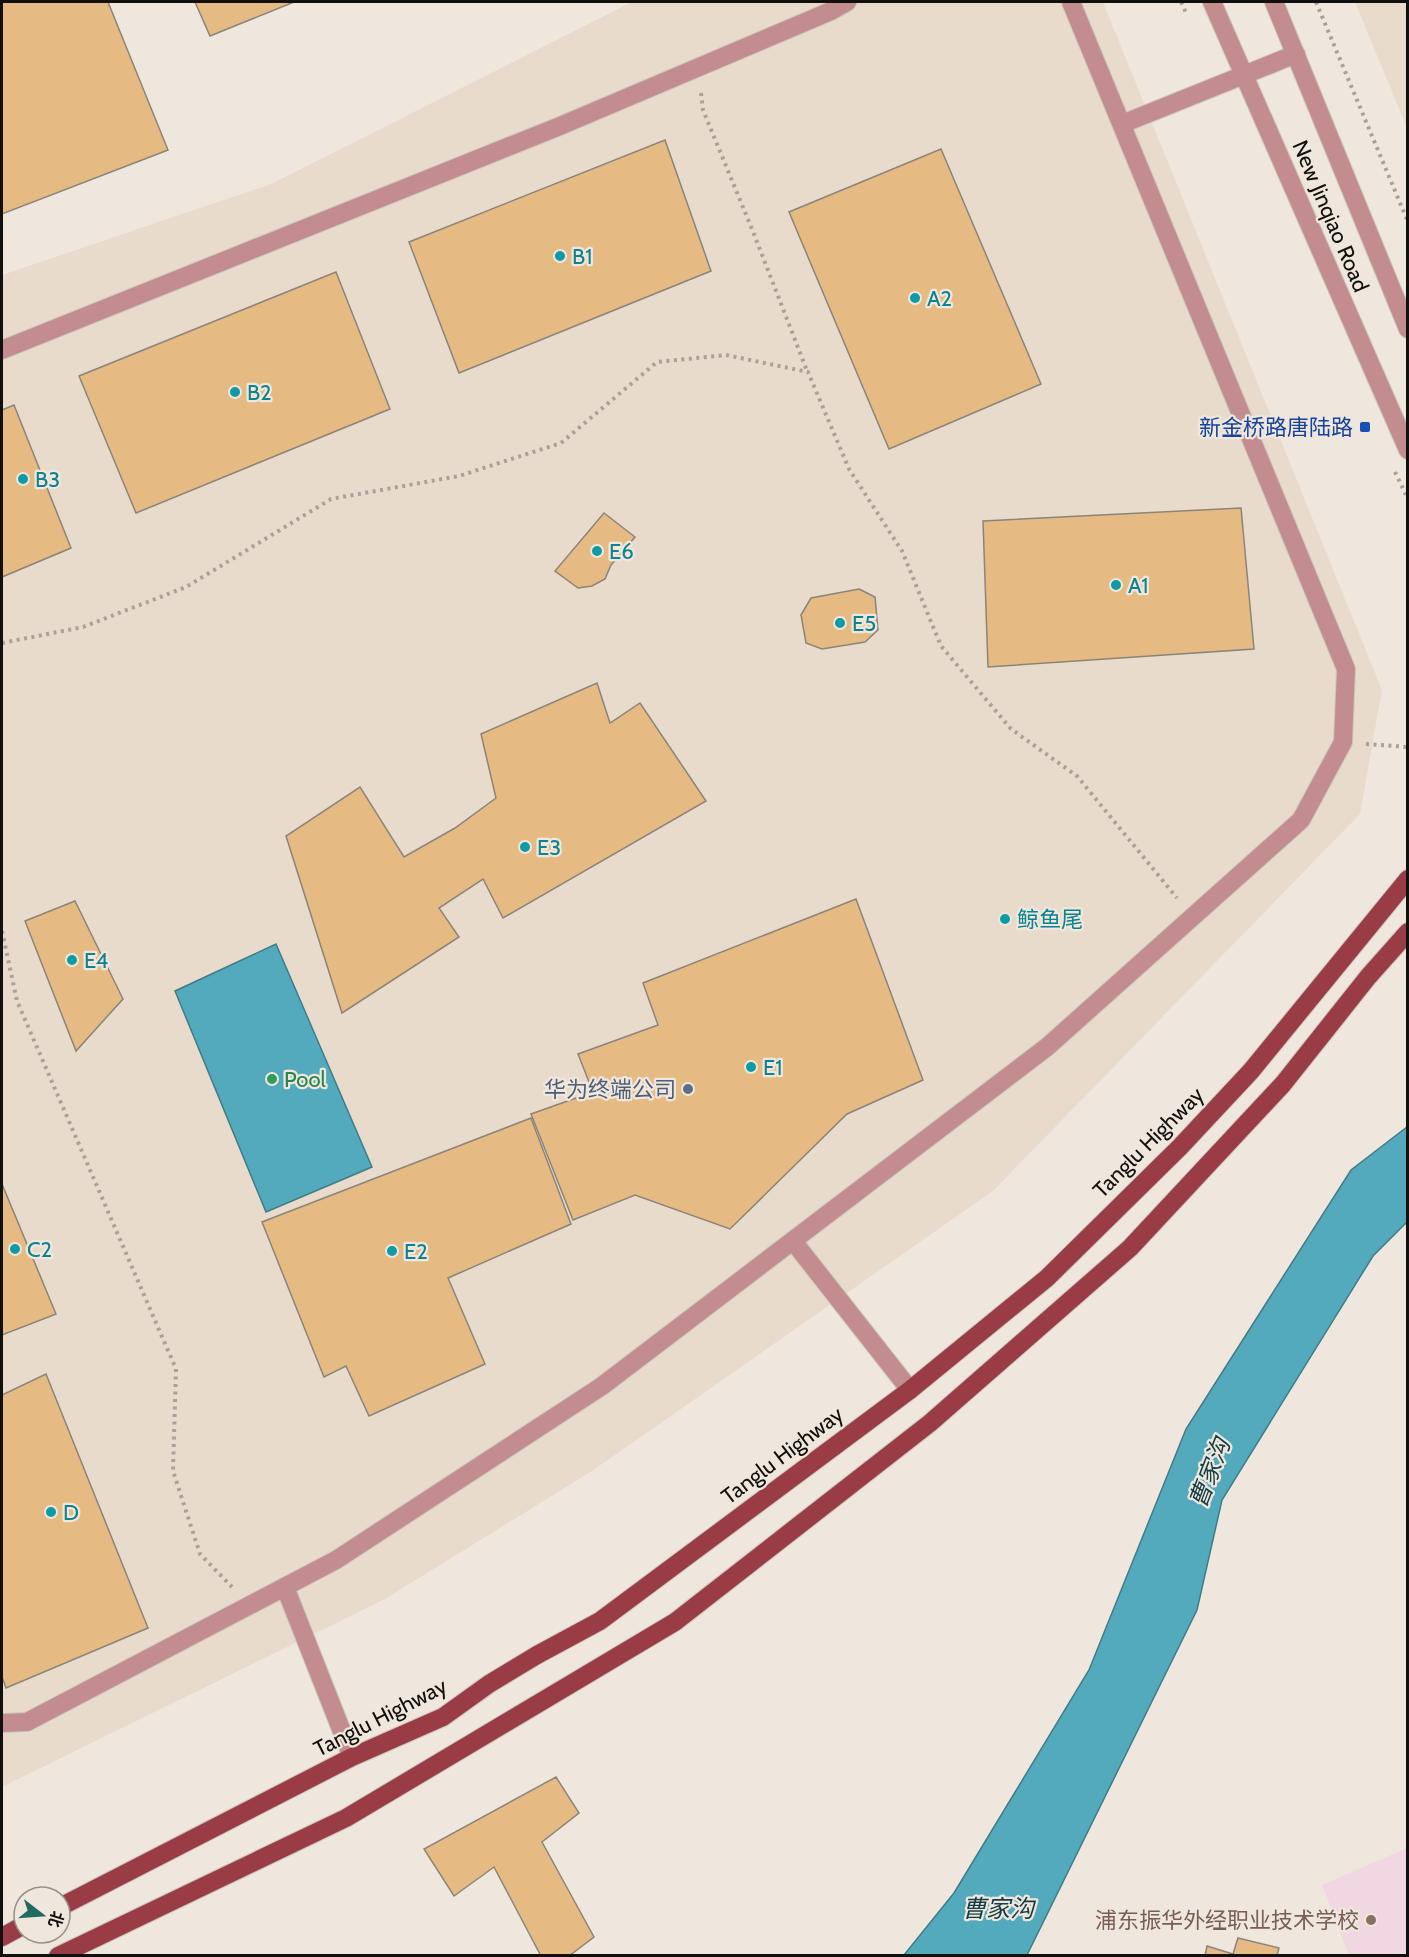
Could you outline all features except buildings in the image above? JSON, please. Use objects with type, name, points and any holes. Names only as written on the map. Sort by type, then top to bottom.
[{"type":"main road","name":"Tanglu Highway","points":[[72,1901],[352,1757],[443,1717],[518,1667],[600,1621],[910,1389],[1047,1278],[1180,1148],[1251,1071],[1407,879]]},
{"type":"main road","points":[[58,1956],[346,1818],[675,1622],[930,1423],[1130,1248],[1283,1084],[1407,932]]},
{"type":"street","points":[[2,350],[560,126],[848,2]]},
{"type":"street","points":[[2,1723],[27,1722],[336,1560],[602,1386],[1047,1047],[1301,820],[1343,742],[1346,669],[1071,2]]},
{"type":"street","name":"New Jinqiao Road","points":[[1212,2],[1407,450]]},
{"type":"street","name":"New Jinqiao Road","points":[[1274,2],[1407,329]]},
{"type":"street","points":[[1122,124],[1296,54]]},
{"type":"street","points":[[793,1241],[910,1389]]},
{"type":"street","points":[[285,1587],[352,1757]]},
{"type":"path","points":[[1316,2],[1407,222]]},
{"type":"path","points":[[698,67],[703,110],[808,372],[849,469],[902,551],[941,645],[1011,729],[1077,776],[1193,917]]},
{"type":"path","points":[[2,644],[83,627],[186,587],[331,499],[459,476],[561,443],[657,362],[726,355],[808,372]]},
{"type":"path","points":[[1343,742],[1407,747]]},
{"type":"path","points":[[2,931],[17,1001],[176,1369],[173,1471],[200,1554],[250,1605]]},
{"type":"shaded area","points":[[632,2],[1103,2],[1382,690],[1360,814],[993,1191],[592,1471],[385,1599],[2,1787],[2,275],[271,184]]},
{"type":"shaded area","points":[[1355,2],[1407,2],[1407,128]]},
{"type":"shaded area","name":"浦东振华外经职业技术学校","points":[[1407,1848],[1407,1955],[1349,1955],[1322,1885]]},
{"type":"water","name":"Pool","points":[[276,944],[372,1167],[266,1212],[175,991]]},
{"type":"water","name":"曹家沟","points":[[1407,1127],[1407,1222],[1373,1256],[1222,1500],[1197,1610],[1027,1955],[904,1955],[954,1893],[1089,1670],[1186,1429],[1351,1170]]},
{"type":"place","name":"B1","points":[[560,256]]},
{"type":"place","name":"A2","points":[[915,298]]},
{"type":"place","name":"B2","points":[[235,392]]},
{"type":"place","name":"新金桥路唐陆路","points":[[1365,427]]},
{"type":"place","name":"B3","points":[[23,479]]},
{"type":"place","name":"E6","points":[[597,551]]},
{"type":"place","name":"A1","points":[[1116,585]]},
{"type":"place","name":"E5","points":[[840,623]]},
{"type":"place","name":"E3","points":[[525,847]]},
{"type":"place","name":"鲸鱼尾","points":[[1005,919]]},
{"type":"place","name":"E4","points":[[72,960]]},
{"type":"place","name":"E1","points":[[751,1067]]},
{"type":"place","name":"Pool","points":[[272,1079]]},
{"type":"place","name":"华为终端公司","points":[[688,1089]]},
{"type":"place","name":"C2","points":[[15,1249]]},
{"type":"place","name":"E2","points":[[392,1251]]},
{"type":"place","name":"D","points":[[51,1512]]},
{"type":"place","name":"浦东振华外经职业技术学校","points":[[1371,1920]]}]
